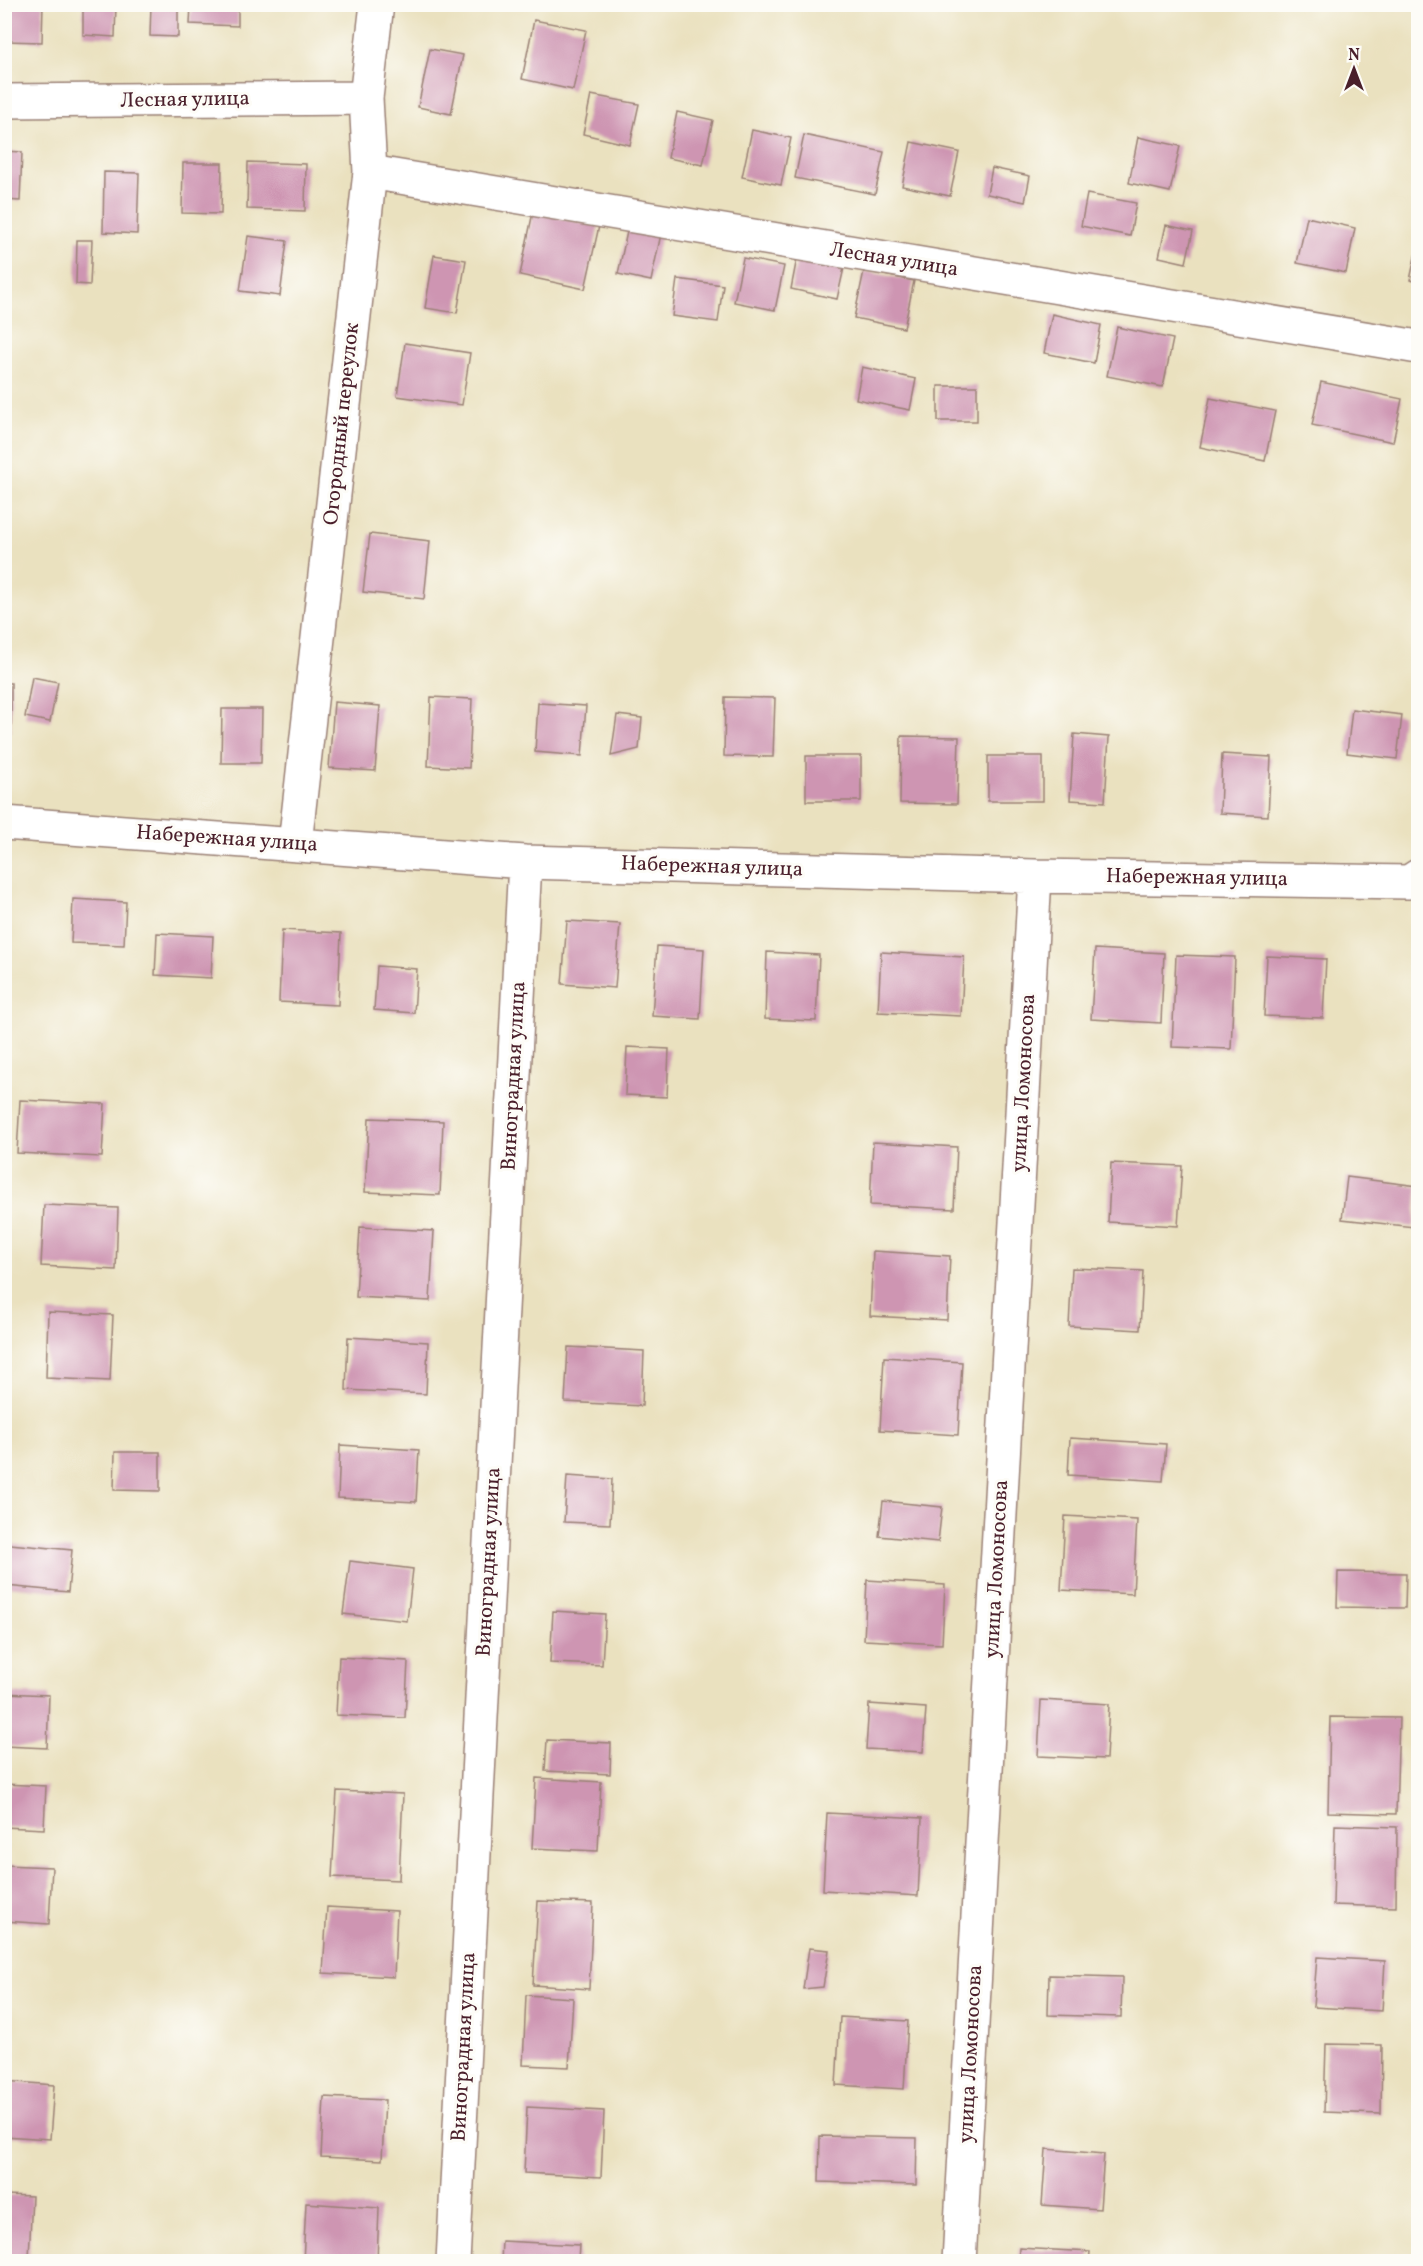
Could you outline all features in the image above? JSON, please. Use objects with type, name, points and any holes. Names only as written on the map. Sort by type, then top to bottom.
[{"type":"street","name":"Огородный переулок","points":[[295,843],[370,172],[366,98],[377,4]]},
{"type":"street","name":"Лесная улица","points":[[4,101],[366,98]]},
{"type":"street","name":"Лесная улица","points":[[370,172],[1419,347]]},
{"type":"street","name":"Набережная улица","points":[[4,823],[525,862],[1415,886]]},
{"type":"street","name":"Виноградная улица","points":[[453,2262],[525,862]]},
{"type":"street","name":"улица Ломоносова","points":[[959,2262],[1035,876]]},
{"type":"building","points":[[4,4],[43,4],[42,42],[4,41]]},
{"type":"building","points":[[83,4],[116,4],[115,37],[83,35]]},
{"type":"building","points":[[151,4],[178,4],[178,37],[150,36]]},
{"type":"building","points":[[191,4],[238,4],[238,26],[190,24]]},
{"type":"building","points":[[534,20],[586,30],[573,90],[522,79]]},
{"type":"building","points":[[430,49],[463,55],[451,114],[418,107]]},
{"type":"building","points":[[591,95],[639,104],[630,145],[583,134]]},
{"type":"building","points":[[677,112],[713,120],[703,165],[668,158]]},
{"type":"building","points":[[752,130],[791,138],[781,185],[742,177]]},
{"type":"building","points":[[804,135],[884,152],[875,194],[795,178]]},
{"type":"building","points":[[1138,137],[1180,146],[1170,192],[1129,183]]},
{"type":"building","points":[[911,142],[959,152],[950,196],[902,186]]},
{"type":"building","points":[[4,151],[22,152],[20,201],[4,200]]},
{"type":"building","points":[[248,162],[306,164],[305,211],[247,209]]},
{"type":"building","points":[[183,163],[222,163],[221,214],[182,213]]},
{"type":"building","points":[[992,168],[1030,176],[1025,202],[987,194]]},
{"type":"building","points":[[104,172],[139,173],[137,234],[103,232]]},
{"type":"building","points":[[1087,194],[1136,203],[1130,236],[1081,226]]},
{"type":"building","points":[[533,212],[599,226],[585,289],[520,275]]},
{"type":"building","points":[[1307,217],[1355,228],[1346,273],[1297,263]]},
{"type":"building","points":[[1166,225],[1193,231],[1186,263],[1159,257]]},
{"type":"building","points":[[628,227],[661,234],[651,281],[618,274]]},
{"type":"building","points":[[248,236],[287,241],[280,296],[240,291]]},
{"type":"building","points":[[77,240],[92,240],[90,285],[76,284]]},
{"type":"building","points":[[1418,243],[1418,282],[1410,280]]},
{"type":"building","points":[[434,255],[466,260],[457,313],[425,308]]},
{"type":"building","points":[[743,258],[784,266],[775,310],[734,302]]},
{"type":"building","points":[[797,258],[844,268],[837,299],[791,289]]},
{"type":"building","points":[[864,271],[914,281],[904,328],[854,318]]},
{"type":"building","points":[[677,279],[723,285],[718,322],[672,316]]},
{"type":"building","points":[[1052,314],[1101,325],[1094,363],[1044,353]]},
{"type":"building","points":[[1117,327],[1173,339],[1163,387],[1107,376]]},
{"type":"building","points":[[405,343],[470,353],[462,405],[397,396]]},
{"type":"building","points":[[862,367],[916,379],[910,410],[856,399]]},
{"type":"building","points":[[1321,382],[1402,399],[1393,442],[1312,425]]},
{"type":"building","points":[[938,386],[977,386],[977,421],[938,421]]},
{"type":"building","points":[[1210,398],[1275,411],[1265,461],[1200,447]]},
{"type":"building","points":[[370,534],[430,541],[424,599],[363,592]]},
{"type":"building","points":[[32,677],[58,682],[50,722],[25,717]]},
{"type":"building","points":[[4,683],[11,683],[11,732],[4,732]]},
{"type":"building","points":[[431,697],[472,699],[469,768],[428,766]]},
{"type":"building","points":[[725,697],[775,698],[773,757],[724,756]]},
{"type":"building","points":[[334,702],[380,706],[375,771],[329,768]]},
{"type":"building","points":[[538,703],[586,706],[582,756],[535,752]]},
{"type":"building","points":[[222,709],[262,709],[261,763],[221,763]]},
{"type":"building","points":[[1352,709],[1402,715],[1397,759],[1347,753]]},
{"type":"building","points":[[617,715],[642,718],[639,749],[611,756]]},
{"type":"building","points":[[1074,734],[1109,737],[1105,802],[1070,800]]},
{"type":"building","points":[[901,736],[959,737],[957,804],[900,803]]},
{"type":"building","points":[[1222,754],[1271,757],[1268,816],[1220,813]]},
{"type":"building","points":[[806,756],[861,756],[861,801],[806,801]]},
{"type":"building","points":[[988,756],[1043,756],[1043,801],[988,801]]},
{"type":"building","points":[[73,899],[126,902],[124,945],[71,943]]},
{"type":"building","points":[[567,921],[620,924],[615,988],[562,984]]},
{"type":"building","points":[[282,930],[341,933],[338,1005],[279,1002]]},
{"type":"building","points":[[157,933],[213,936],[211,978],[155,975]]},
{"type":"building","points":[[657,946],[704,949],[700,1019],[652,1016]]},
{"type":"building","points":[[1095,949],[1164,953],[1161,1023],[1091,1019]]},
{"type":"building","points":[[767,952],[819,955],[816,1021],[765,1019]]},
{"type":"building","points":[[881,952],[964,957],[961,1016],[878,1012]]},
{"type":"building","points":[[1176,955],[1235,957],[1231,1049],[1172,1047]]},
{"type":"building","points":[[1267,956],[1326,959],[1323,1018],[1264,1016]]},
{"type":"building","points":[[377,966],[417,969],[414,1013],[374,1010]]},
{"type":"building","points":[[627,1047],[669,1049],[667,1097],[625,1095]]},
{"type":"building","points":[[20,1100],[105,1104],[102,1157],[17,1153]]},
{"type":"building","points":[[369,1118],[443,1121],[440,1195],[365,1192]]},
{"type":"building","points":[[873,1142],[957,1147],[954,1209],[870,1205]]},
{"type":"building","points":[[1111,1163],[1182,1166],[1178,1226],[1108,1222]]},
{"type":"building","points":[[1347,1177],[1418,1186],[1414,1227],[1342,1219]]},
{"type":"building","points":[[44,1205],[118,1208],[116,1270],[41,1266]]},
{"type":"building","points":[[360,1227],[434,1231],[430,1301],[356,1297]]},
{"type":"building","points":[[873,1251],[950,1256],[947,1320],[870,1316]]},
{"type":"building","points":[[1072,1268],[1143,1271],[1140,1330],[1069,1326]]},
{"type":"building","points":[[48,1312],[113,1315],[110,1381],[46,1378]]},
{"type":"building","points":[[348,1337],[428,1342],[426,1394],[346,1390]]},
{"type":"building","points":[[568,1347],[644,1351],[642,1406],[565,1402]]},
{"type":"building","points":[[884,1357],[962,1362],[958,1435],[880,1430]]},
{"type":"building","points":[[1070,1438],[1166,1444],[1163,1481],[1068,1475]]},
{"type":"building","points":[[340,1445],[419,1450],[416,1502],[338,1498]]},
{"type":"building","points":[[115,1452],[160,1452],[160,1491],[114,1490]]},
{"type":"building","points":[[567,1476],[612,1479],[610,1524],[564,1522]]},
{"type":"building","points":[[883,1501],[942,1507],[938,1542],[879,1536]]},
{"type":"building","points":[[1065,1516],[1137,1520],[1133,1594],[1061,1590]]},
{"type":"building","points":[[10,1544],[72,1550],[68,1592],[6,1586]]},
{"type":"building","points":[[350,1561],[413,1569],[407,1621],[343,1614]]},
{"type":"building","points":[[1338,1572],[1406,1573],[1405,1608],[1337,1607]]},
{"type":"building","points":[[867,1580],[945,1585],[942,1644],[864,1640]]},
{"type":"building","points":[[553,1611],[605,1614],[602,1665],[550,1663]]},
{"type":"building","points":[[339,1657],[408,1661],[405,1718],[336,1715]]},
{"type":"building","points":[[4,1693],[49,1695],[47,1748],[4,1746]]},
{"type":"building","points":[[1041,1700],[1109,1704],[1106,1759],[1038,1756]]},
{"type":"building","points":[[869,1704],[926,1708],[923,1752],[866,1749]]},
{"type":"building","points":[[1330,1717],[1399,1718],[1396,1814],[1328,1812]]},
{"type":"building","points":[[547,1740],[611,1743],[610,1774],[545,1771]]},
{"type":"building","points":[[536,1778],[601,1782],[598,1851],[532,1848]]},
{"type":"building","points":[[4,1784],[46,1786],[44,1829],[4,1827]]},
{"type":"building","points":[[337,1791],[403,1794],[399,1880],[332,1877]]},
{"type":"building","points":[[827,1813],[922,1818],[918,1896],[823,1890]]},
{"type":"building","points":[[1335,1825],[1397,1827],[1396,1907],[1333,1905]]},
{"type":"building","points":[[4,1865],[52,1867],[49,1924],[4,1921]]},
{"type":"building","points":[[538,1901],[593,1903],[589,1989],[533,1985]]},
{"type":"building","points":[[327,1907],[397,1911],[394,1977],[323,1973]]},
{"type":"building","points":[[809,1948],[829,1950],[823,1987],[803,1989]]},
{"type":"building","points":[[1317,1957],[1385,1961],[1382,2011],[1313,2007]]},
{"type":"building","points":[[1049,1975],[1122,1977],[1121,2017],[1048,2015]]},
{"type":"building","points":[[526,1995],[573,1998],[569,2067],[523,2065]]},
{"type":"building","points":[[840,2017],[908,2021],[904,2089],[836,2085]]},
{"type":"building","points":[[1326,2044],[1382,2045],[1381,2114],[1324,2112]]},
{"type":"building","points":[[4,2081],[54,2085],[50,2139],[4,2136]]},
{"type":"building","points":[[324,2097],[385,2100],[382,2160],[321,2157]]},
{"type":"building","points":[[527,2107],[604,2111],[601,2177],[524,2173]]},
{"type":"building","points":[[820,2136],[917,2138],[916,2185],[819,2182]]},
{"type":"building","points":[[1046,2149],[1104,2154],[1100,2209],[1042,2205]]},
{"type":"building","points":[[4,2195],[32,2196],[29,2258],[4,2257]]},
{"type":"building","points":[[306,2203],[379,2208],[377,2262],[303,2262]]},
{"type":"building","points":[[502,2241],[579,2245],[578,2262],[501,2262]]},
{"type":"building","points":[[1019,2248],[1090,2252],[1089,2262],[1018,2262]]}]
